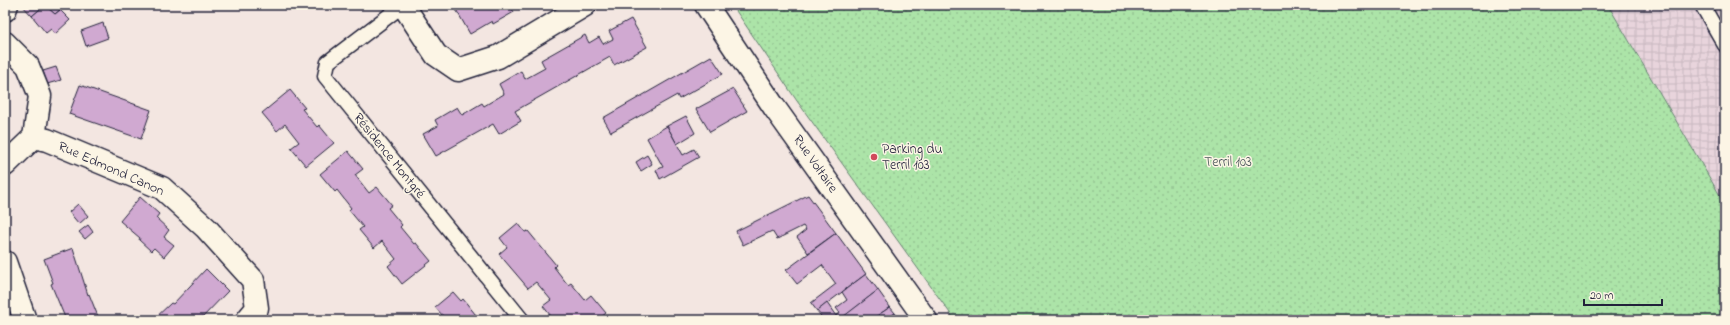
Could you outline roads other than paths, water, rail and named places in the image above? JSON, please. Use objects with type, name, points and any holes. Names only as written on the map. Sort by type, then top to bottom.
[{"type":"street","points":[[5,10],[7,5]]},
{"type":"street","name":"Résidence Montgré","points":[[403,5],[436,55],[458,70],[498,57],[585,5]]},
{"type":"street","name":"Rue Voltaire","points":[[706,5],[774,107],[926,320]]},
{"type":"street","points":[[5,43],[28,66],[40,96],[34,137],[5,165]]},
{"type":"street","name":"Rue Edmond Canon","points":[[34,137],[47,140],[162,188],[206,228],[252,280],[257,308],[247,320]]},
{"type":"street","points":[[5,262],[25,320]]},
{"type":"lane","name":"Résidence Montgré","points":[[403,5],[328,62],[325,76],[522,320]]},
{"type":"lane","points":[[1702,5],[1720,26],[1725,45]]},
{"type":"place","name":"Parking du Terril 103","points":[[874,157]]},
{"type":"park label","name":"Terril 103","points":[[1228,162]]}]
